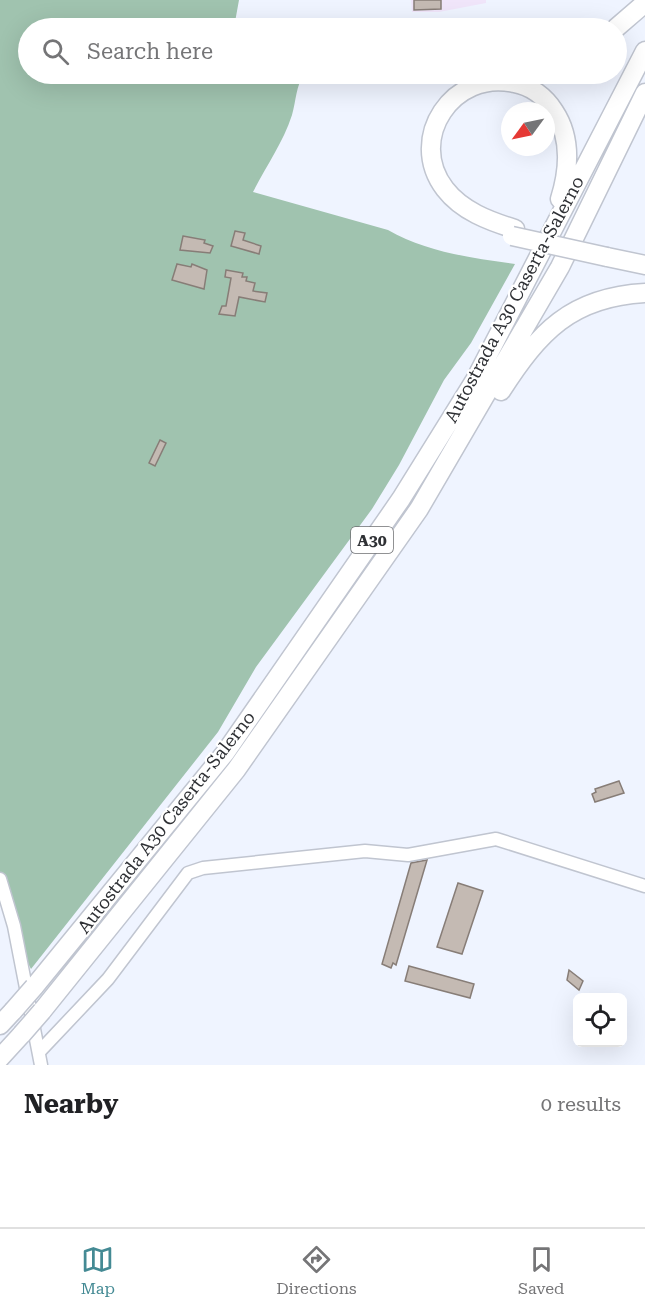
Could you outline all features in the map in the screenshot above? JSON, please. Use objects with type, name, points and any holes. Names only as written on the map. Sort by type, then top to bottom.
[{"type":"highway","points":[[627,19],[645,3]]},
{"type":"highway","name":"Autostrada A30 Caserta-Salerno","points":[[0,1025],[34,987],[225,753],[401,499],[475,380],[645,51]]},
{"type":"highway","points":[[460,84],[437,105],[426,129],[423,143],[430,180],[446,202],[462,215],[483,226],[609,253],[645,257]]},
{"type":"highway","points":[[480,84],[458,94],[441,112],[433,134],[434,168],[444,188],[462,205],[513,232]]},
{"type":"highway","points":[[475,380],[493,333],[558,204],[564,185],[568,152],[565,134],[549,103],[522,84]]},
{"type":"highway","name":"Autostrada A30 Caserta-Salerno","points":[[0,1058],[42,1011],[236,770],[419,509],[560,267],[645,93]]},
{"type":"highway","points":[[609,253],[645,265]]},
{"type":"highway","points":[[439,474],[465,446],[530,349],[552,327],[575,310],[606,297],[645,293]]},
{"type":"street","points":[[39,1052],[108,979],[188,873],[203,868],[365,851],[408,855],[496,839],[645,886]]},
{"type":"street","points":[[0,879],[14,926],[41,1065]]},
{"type":"shaded area","points":[[411,0],[486,0],[486,3],[439,12],[412,12]]},
{"type":"green space","points":[[0,0],[239,0],[236,18],[18,18],[18,84],[300,84],[288,125],[253,192],[388,230],[434,249],[515,264],[471,343],[444,380],[399,465],[372,509],[256,667],[218,732],[31,969],[22,952],[0,873]]},
{"type":"building","points":[[414,0],[441,0],[441,9],[414,10]]},
{"type":"building","points":[[235,231],[245,233],[243,240],[261,246],[259,254],[231,246]]},
{"type":"building","points":[[183,236],[205,240],[204,243],[213,246],[210,253],[180,250]]},
{"type":"building","points":[[177,264],[191,267],[192,264],[207,270],[204,289],[172,280]]},
{"type":"building","points":[[226,270],[243,273],[242,277],[247,277],[246,281],[255,283],[253,291],[267,293],[265,302],[239,297],[235,316],[219,314],[222,306],[226,306],[231,278],[225,277]]},
{"type":"building","points":[[160,440],[166,443],[155,466],[149,463]]},
{"type":"building","points":[[619,781],[624,793],[595,802],[592,794],[596,792],[595,789]]},
{"type":"building","points":[[427,860],[396,965],[393,963],[391,968],[382,964],[411,863]]},
{"type":"building","points":[[458,883],[483,891],[462,954],[437,947]]},
{"type":"building","points":[[409,966],[474,984],[470,998],[405,981]]},
{"type":"building","points":[[569,970],[583,981],[579,990],[567,980]]}]
